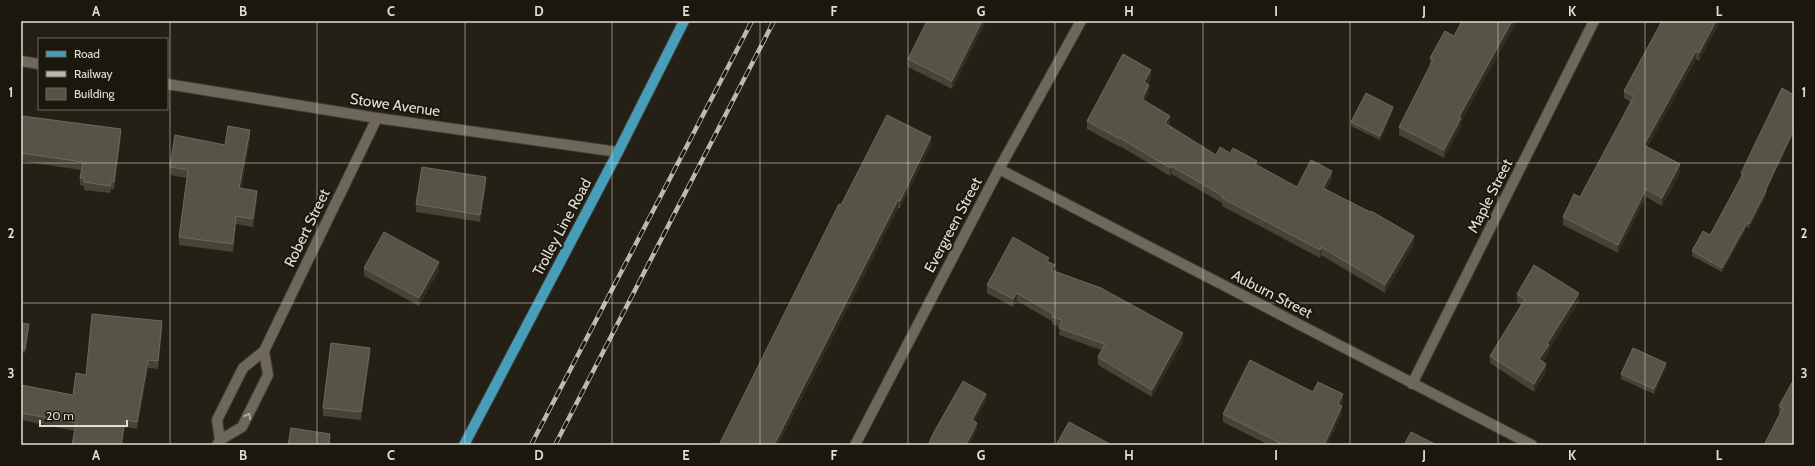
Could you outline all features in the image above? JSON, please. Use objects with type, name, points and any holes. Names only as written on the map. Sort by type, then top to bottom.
[{"type":"main road","name":"Trolley Line Road","points":[[464,445],[618,152],[684,21]]},
{"type":"street","name":"Evergreen Street","points":[[855,445],[999,169],[1081,21]]},
{"type":"street","name":"Maple Street","points":[[1412,384],[1594,21]]},
{"type":"street","points":[[21,61],[38,64]]},
{"type":"street","name":"Stowe Avenue","points":[[168,84],[377,118],[618,152]]},
{"type":"street","name":"Robert Street","points":[[264,351],[268,375],[262,388],[242,427],[219,443],[217,420],[243,368],[264,351],[377,118]]},
{"type":"street","name":"Auburn Street","points":[[999,169],[1532,445]]},
{"type":"building","points":[[927,21],[982,21],[952,81],[908,59]]},
{"type":"building","points":[[1462,21],[1512,21],[1459,117],[1461,118],[1444,150],[1399,127],[1433,60],[1430,58],[1445,31],[1454,36]]},
{"type":"building","points":[[1662,21],[1716,21],[1699,53],[1696,51],[1644,145],[1680,164],[1662,198],[1646,189],[1618,245],[1563,217],[1574,194],[1580,197],[1634,96],[1624,91]]},
{"type":"building","points":[[1123,54],[1151,70],[1144,82],[1149,85],[1142,99],[1170,116],[1165,123],[1216,155],[1220,147],[1230,153],[1233,148],[1257,161],[1255,164],[1297,187],[1311,160],[1332,171],[1323,188],[1370,212],[1371,211],[1414,236],[1385,285],[1321,247],[1320,250],[1222,198],[1223,196],[1171,166],[1170,168],[1120,138],[1087,121]]},
{"type":"building","points":[[1782,88],[1794,95],[1794,129],[1766,191],[1749,224],[1747,223],[1722,268],[1692,251],[1703,231],[1710,235],[1743,174],[1741,173]]},
{"type":"building","points":[[1366,93],[1393,107],[1380,136],[1351,122]]},
{"type":"building","points":[[887,115],[931,137],[900,201],[898,200],[774,445],[719,445],[839,204],[841,205]]},
{"type":"building","points":[[22,116],[121,129],[114,182],[111,181],[110,186],[84,182],[84,178],[80,178],[83,162],[21,153]]},
{"type":"building","points":[[228,126],[250,130],[239,188],[257,191],[253,219],[236,216],[233,244],[179,237],[188,170],[170,167],[175,135],[225,145]]},
{"type":"building","points":[[422,167],[486,177],[480,215],[416,204]]},
{"type":"building","points":[[384,232],[439,262],[419,298],[364,268]]},
{"type":"building","points":[[1013,237],[1049,258],[1047,261],[1055,265],[1051,270],[1101,288],[1183,333],[1152,390],[1098,357],[1105,344],[1059,328],[1062,320],[1052,317],[1053,314],[1017,293],[1013,299],[987,285]]},
{"type":"building","points":[[1534,265],[1579,293],[1547,344],[1549,345],[1539,359],[1546,364],[1534,384],[1490,356],[1525,299],[1517,294]]},
{"type":"building","points":[[92,314],[162,321],[158,361],[148,360],[137,422],[125,420],[121,445],[72,445],[76,423],[21,413],[21,385],[73,395],[76,373],[86,375]]},
{"type":"building","points":[[21,323],[29,324],[25,349],[21,348]]},
{"type":"building","points":[[331,343],[370,348],[361,412],[323,408]]},
{"type":"building","points":[[1633,348],[1666,363],[1654,389],[1621,374]]},
{"type":"building","points":[[1250,360],[1313,392],[1318,382],[1343,394],[1338,404],[1342,406],[1324,445],[1284,445],[1223,414]]},
{"type":"building","points":[[1794,379],[1794,445],[1764,445],[1783,408],[1779,406]]},
{"type":"building","points":[[963,381],[986,394],[972,420],[977,423],[966,445],[928,445],[934,432]]},
{"type":"building","points":[[1069,422],[1110,444],[1056,445]]},
{"type":"building","points":[[291,428],[330,434],[329,445],[288,445]]},
{"type":"building","points":[[1411,432],[1437,445],[1404,445]]},
{"type":"railway","points":[[531,445],[752,21]]},
{"type":"railway","points":[[555,445],[774,21]]}]
